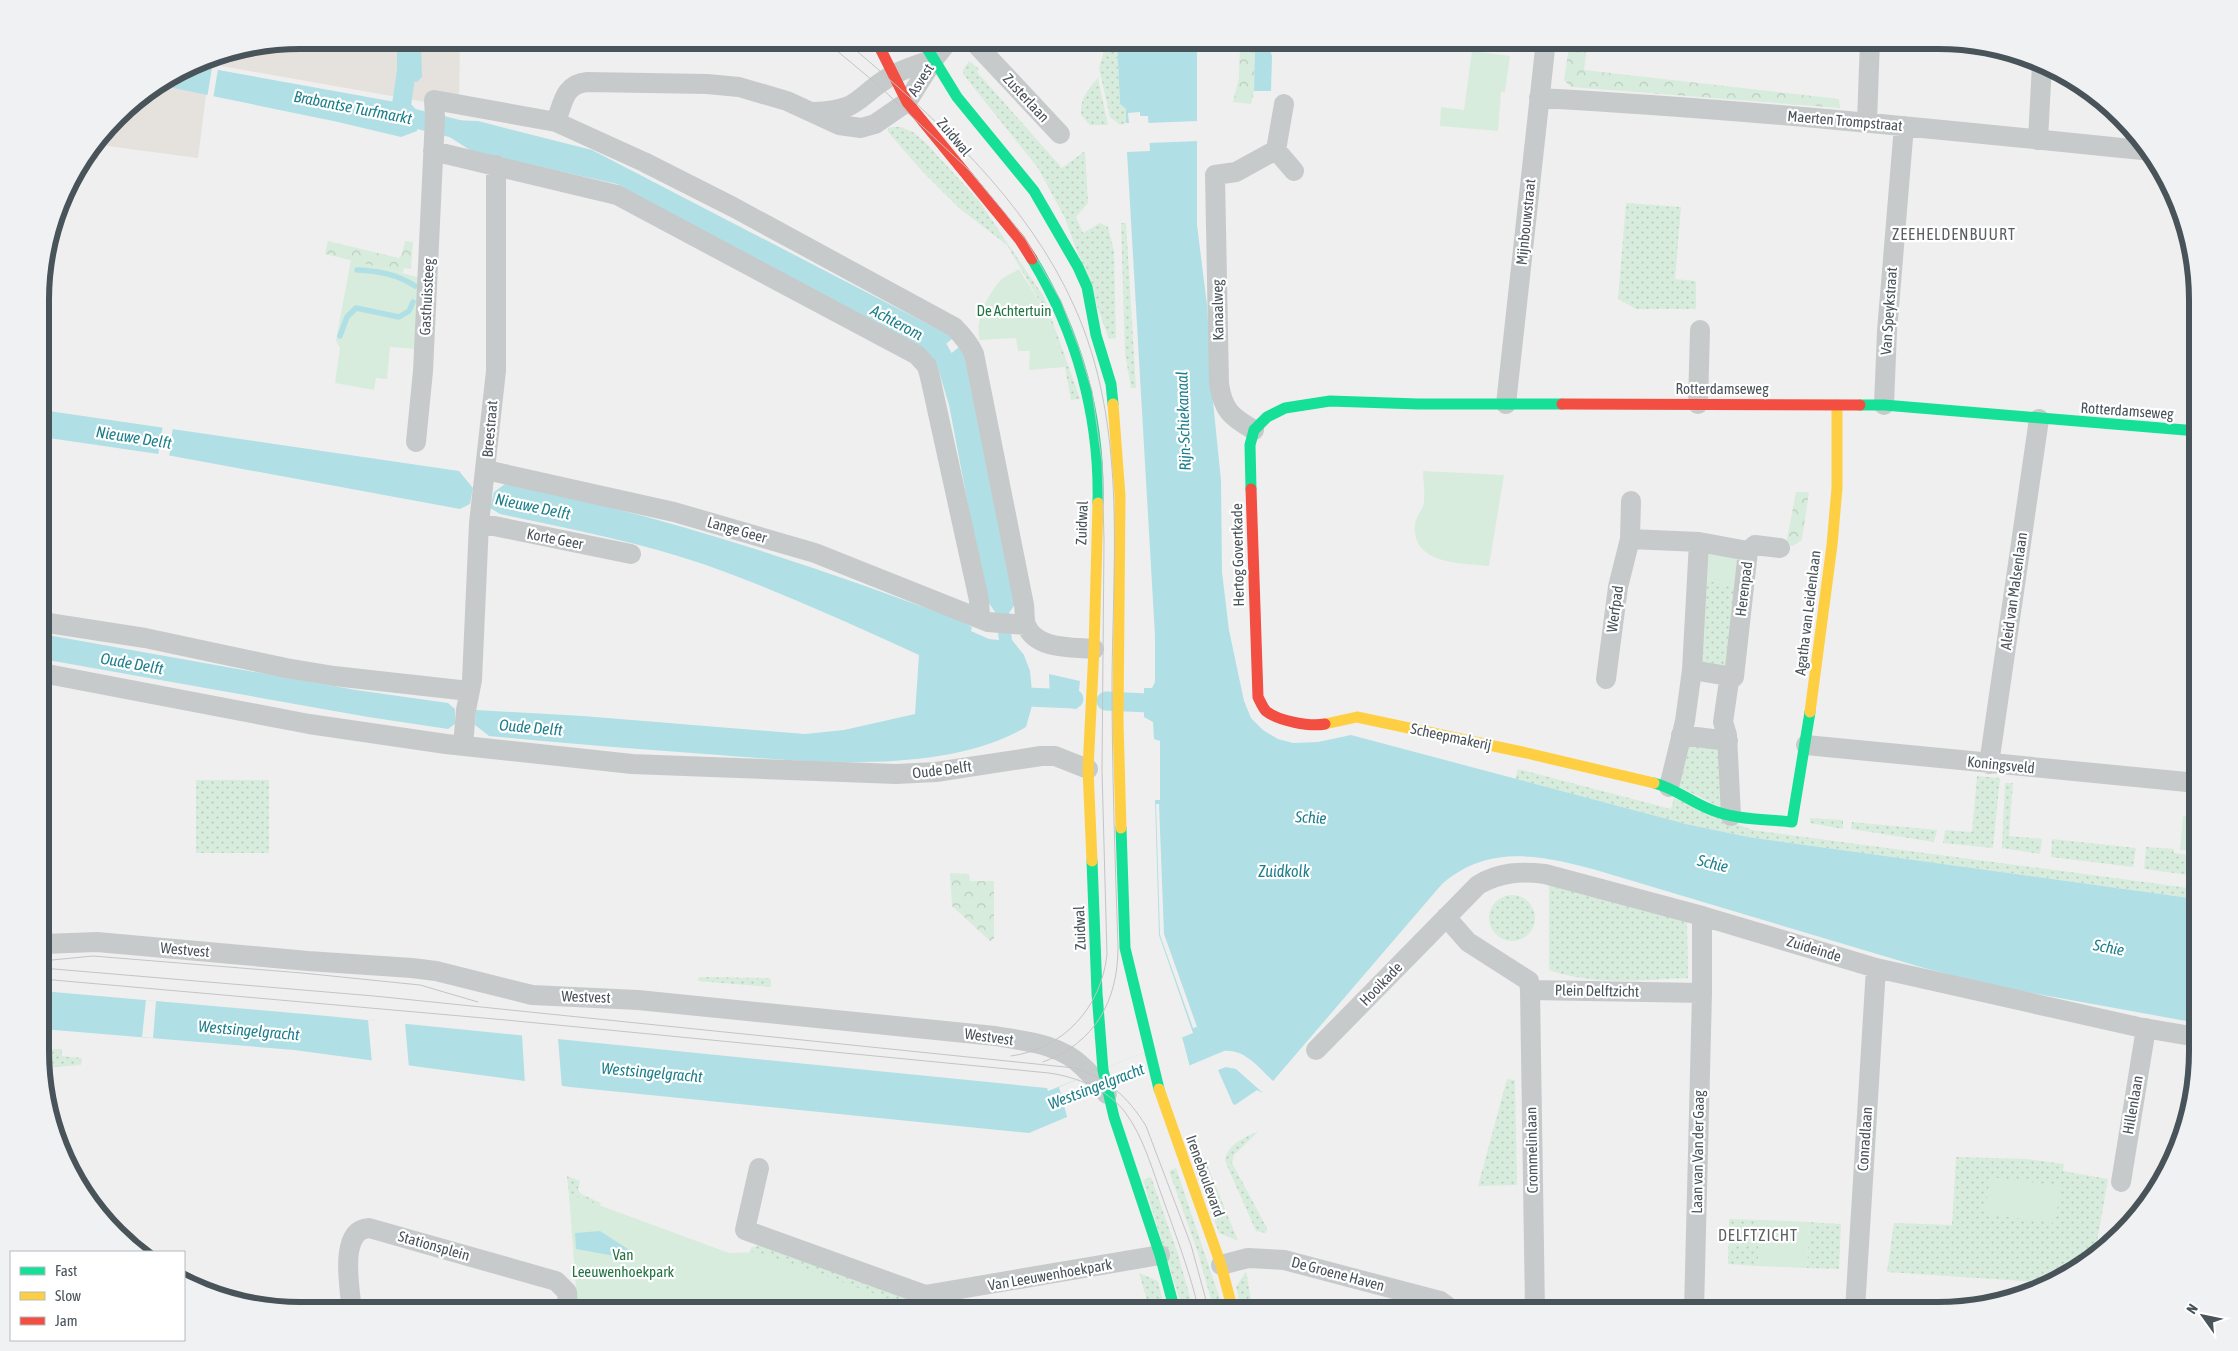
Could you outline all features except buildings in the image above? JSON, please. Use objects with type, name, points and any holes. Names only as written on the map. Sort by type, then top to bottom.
[{"type":"main road","name":"Zuidwal","points":[[880,49],[907,102],[1025,247],[1056,304],[1076,350],[1086,392],[1095,439],[1098,485],[1094,650],[1088,769],[1097,993],[1097,1072]]},
{"type":"main road","name":"Zuidwal","points":[[928,49],[958,97],[1034,191],[1074,259],[1087,287],[1096,335],[1110,384],[1116,436],[1120,506],[1118,722],[1125,948],[1133,987],[1150,1050]]},
{"type":"main road","name":"Rotterdamseweg","points":[[1254,430],[1267,417],[1285,408],[1307,403],[1330,401],[1418,404],[1884,405],[2189,430]]},
{"type":"main road","name":"Agatha van Leidenlaan","points":[[1792,822],[1806,745],[1832,545],[1837,488],[1837,406]]},
{"type":"main road","name":"Hertog Govertkade","points":[[1254,430],[1250,444],[1256,680]]},
{"type":"main road","name":"Scheepmakerij","points":[[1256,680],[1258,697],[1266,711],[1288,721],[1321,725],[1357,717],[1522,752],[1669,787],[1707,808],[1731,816],[1792,822]]},
{"type":"main road","name":"Ireneboulevard","points":[[1150,1050],[1161,1097],[1221,1264],[1231,1302]]},
{"type":"main road","points":[[1113,1108],[1160,1255],[1173,1302]]},
{"type":"street","points":[[934,59],[942,49]]},
{"type":"street","name":"Zusterlaan","points":[[980,49],[1060,134]]},
{"type":"street","name":"Mijnbouwstraat","points":[[1506,404],[1545,49]]},
{"type":"street","points":[[1867,122],[1870,49]]},
{"type":"street","name":"Asvest","points":[[813,112],[831,112],[848,108],[893,74],[934,59]]},
{"type":"street","name":"Asvest","points":[[556,122],[565,96],[577,83],[707,84],[739,87],[787,101],[839,125],[861,128],[875,124],[907,102],[934,59]]},
{"type":"street","points":[[2038,140],[2042,72]]},
{"type":"street","name":"Maerten Trompstraat","points":[[1539,98],[1680,106],[1867,122],[2139,150]]},
{"type":"street","points":[[1284,104],[1276,150],[1294,171]]},
{"type":"street","points":[[434,125],[556,122],[644,162],[733,207],[954,327],[970,344],[974,354],[1024,605],[1003,623]]},
{"type":"street","points":[[434,125],[496,165],[617,195],[917,355],[927,366],[930,377],[979,600],[1003,623],[1038,641],[1058,646],[1094,650]]},
{"type":"street","name":"Gasthuissteeg","points":[[416,442],[423,372],[434,125]]},
{"type":"street","name":"Van Speykstraat","points":[[1884,405],[1891,279],[1904,126]]},
{"type":"street","name":"Kanaalweg","points":[[1254,430],[1239,421],[1221,401],[1219,384],[1215,175],[1236,172],[1276,150]]},
{"type":"street","name":"Breestraat","points":[[467,708],[472,680],[480,518],[496,370],[496,165]]},
{"type":"street","points":[[1698,404],[1700,330]]},
{"type":"street","name":"Aleid van Malsenlaan","points":[[1989,764],[2039,419]]},
{"type":"street","name":"Lange Geer","points":[[485,476],[651,506],[816,553],[1003,623]]},
{"type":"street","points":[[1630,539],[1631,501]]},
{"type":"street","name":"Korte Geer","points":[[480,518],[631,554]]},
{"type":"street","name":"Herenpad","points":[[1630,539],[1699,542],[1748,550],[1734,677],[1729,681],[1723,722],[1728,741]]},
{"type":"street","name":"Werfpad","points":[[1606,679],[1618,587],[1630,539]]},
{"type":"street","points":[[1669,787],[1683,728],[1692,670],[1699,542]]},
{"type":"street","points":[[1748,550],[1755,545],[1780,548]]},
{"type":"street","points":[[49,623],[145,638],[286,668],[334,676],[467,708],[463,746]]},
{"type":"street","points":[[1692,670],[1734,677]]},
{"type":"street","name":"Oude Delft","points":[[49,674],[309,724],[463,746],[632,764],[896,774],[936,772],[1030,757],[1055,756],[1088,769]]},
{"type":"street","points":[[1683,728],[1728,741],[1731,816]]},
{"type":"street","name":"Koningsveld","points":[[1806,745],[2189,782]]},
{"type":"street","name":"Zuideinde","points":[[1446,917],[1478,885],[1494,876],[1528,872],[1545,874],[1702,916],[1876,968],[2146,1028],[2189,1035]]},
{"type":"street","points":[[1702,916],[1702,993]]},
{"type":"street","points":[[1446,917],[1468,942],[1529,981],[1530,990]]},
{"type":"street","name":"Hooikade","points":[[1316,1050],[1446,917]]},
{"type":"street","name":"Westvest","points":[[49,944],[97,942],[308,961],[412,968],[443,972],[532,995],[638,1000],[995,1036],[1055,1049],[1097,1072],[1113,1108]]},
{"type":"street","name":"Conradlaan","points":[[1855,1302],[1876,968]]},
{"type":"street","name":"Plein Delftzicht","points":[[1530,990],[1702,993]]},
{"type":"street","name":"Crommelinlaan","points":[[1530,990],[1535,1302]]},
{"type":"street","name":"Laan van Van der Gaag","points":[[1694,1302],[1702,993]]},
{"type":"street","name":"Hillenlaan","points":[[2121,1182],[2146,1028]]},
{"type":"street","name":"Van Leeuwenhoekpark","points":[[758,1168],[746,1230],[925,1295],[1160,1255]]},
{"type":"street","name":"Stationsplein","points":[[351,1302],[348,1248],[355,1233],[363,1228],[369,1228],[556,1281],[567,1292],[568,1302]]},
{"type":"street","name":"De Groene Haven","points":[[1221,1264],[1248,1258],[1284,1260],[1441,1302]]},
{"type":"shaded area","points":[[283,49],[460,49],[459,108],[213,64],[235,57]]},
{"type":"shaded area","points":[[210,66],[198,158],[102,145],[122,122],[160,91],[174,82]]},
{"type":"shaded area","points":[[99,149],[98,159],[92,158]]},
{"type":"green space","points":[[1104,49],[1117,49],[1120,104],[1126,109],[1126,123],[1120,125],[1110,117],[1099,68]]},
{"type":"green space","points":[[1240,49],[1255,49],[1254,91],[1251,104],[1233,102],[1239,78]]},
{"type":"green space","points":[[1569,49],[1587,49],[1584,70],[1839,99],[1840,108],[1571,87],[1564,80]]},
{"type":"green space","points":[[1472,51],[1510,56],[1505,92],[1501,92],[1498,131],[1440,126],[1441,107],[1464,110]]},
{"type":"green space","points":[[969,61],[979,69],[977,72],[1062,168],[1085,151],[1088,203],[1076,217],[1083,233],[1100,223],[1108,227],[1114,251],[1116,338],[1109,339],[1065,218],[1038,168],[963,74],[963,70]]},
{"type":"green space","points":[[1098,78],[1108,125],[1090,125],[1081,115],[1085,95]]},
{"type":"green space","points":[[901,127],[913,132],[926,143],[979,201],[1044,297],[1080,399],[1071,400],[1065,367],[1047,314],[1007,245],[959,208],[921,170],[888,132],[888,128]]},
{"type":"green space","points":[[1626,203],[1681,207],[1675,279],[1696,281],[1696,309],[1636,309],[1618,299]]},
{"type":"green space","points":[[1121,223],[1126,223],[1136,388],[1131,388],[1125,353]]},
{"type":"green space","points":[[328,241],[399,258],[405,241],[413,242],[411,269],[404,268],[403,273],[325,254]]},
{"type":"green space","points":[[351,260],[421,278],[416,349],[390,347],[387,379],[376,378],[374,390],[335,383],[340,348],[336,340]]},
{"type":"green space","name":"De Achtertuin","points":[[1019,269],[1047,314],[1065,367],[1029,370],[1030,351],[1018,351],[1016,338],[980,340],[980,317],[990,294],[1001,280]]},
{"type":"green space","points":[[1423,471],[1504,475],[1489,566],[1440,559],[1429,555],[1421,547],[1416,537],[1415,524],[1424,502]]},
{"type":"green space","points":[[1796,492],[1809,492],[1802,540],[1793,546],[1786,544]]},
{"type":"green space","points":[[1710,550],[1744,556],[1740,587],[1700,579]]},
{"type":"green space","points":[[1700,579],[1740,587],[1730,671],[1697,667]]},
{"type":"green space","points":[[1683,740],[1726,746],[1726,810],[1672,783]]},
{"type":"green space","points":[[1518,769],[1671,809],[1674,798],[1752,830],[2189,888],[2189,898],[1748,837],[1686,824],[1515,779]]},
{"type":"green space","points":[[1977,776],[2000,778],[1993,848],[1943,843],[1945,830],[1972,832]]},
{"type":"green space","points":[[196,780],[269,780],[269,853],[196,853]]},
{"type":"green space","points":[[2005,783],[2013,783],[2009,836],[2042,839],[2040,854],[2002,848]]},
{"type":"green space","points":[[2183,816],[2189,816],[2189,851],[2180,850]]},
{"type":"green space","points":[[1810,818],[1843,820],[1843,829],[1810,823]]},
{"type":"green space","points":[[1852,822],[1937,830],[1934,842],[1851,829]]},
{"type":"green space","points":[[2052,839],[2136,848],[2133,867],[2051,857]]},
{"type":"green space","points":[[2146,847],[2174,849],[2174,853],[2189,855],[2189,875],[2144,869]]},
{"type":"green space","points":[[950,873],[969,874],[970,881],[994,881],[994,939],[990,941],[952,906]]},
{"type":"green space","points":[[1549,884],[1687,920],[1688,978],[1618,981],[1584,978],[1549,970]]},
{"type":"green space","points":[[1512,895],[1525,899],[1531,905],[1535,918],[1531,931],[1525,937],[1512,941],[1499,937],[1493,931],[1489,918],[1493,905],[1499,899]]},
{"type":"green space","points":[[699,977],[767,978],[771,979],[771,987],[698,981]]},
{"type":"green space","points":[[49,1049],[62,1049],[62,1056],[82,1058],[81,1065],[49,1068]]},
{"type":"green space","points":[[1507,1079],[1515,1080],[1517,1185],[1478,1186]]},
{"type":"green space","points":[[1259,1131],[1234,1155],[1232,1163],[1267,1228],[1266,1233],[1256,1231],[1225,1161],[1226,1155],[1233,1146]]},
{"type":"green space","points":[[1204,1157],[1238,1241],[1219,1233],[1192,1162]]},
{"type":"green space","points":[[1956,1157],[2027,1159],[2064,1164],[2063,1171],[2108,1179],[2096,1246],[2064,1269],[2036,1282],[1887,1272],[1894,1223],[1952,1225]]},
{"type":"green space","points":[[1176,1168],[1221,1302],[1212,1302],[1198,1253],[1169,1171]]},
{"type":"green space","points":[[567,1176],[580,1181],[578,1189],[581,1194],[601,1203],[592,1221],[572,1223]]},
{"type":"green space","points":[[1151,1177],[1177,1251],[1191,1302],[1180,1302],[1143,1180]]},
{"type":"green space","points":[[1990,1177],[2061,1186],[2055,1223],[1985,1214]]},
{"type":"green space","name":"Van Leeuwenhoekpark","points":[[569,1194],[729,1253],[758,1252],[898,1302],[577,1302]]},
{"type":"green space","points":[[1729,1219],[1759,1220],[1758,1266],[1728,1264]]},
{"type":"green space","points":[[1759,1220],[1809,1222],[1807,1268],[1758,1266]]},
{"type":"green space","points":[[1809,1222],[1841,1224],[1839,1269],[1807,1268]]},
{"type":"green space","points":[[118,1225],[135,1235],[133,1239]]},
{"type":"green space","points":[[760,1245],[911,1299],[910,1302],[882,1302],[749,1255],[751,1248]]},
{"type":"green space","points":[[1246,1271],[1251,1302],[1240,1302],[1236,1287]]},
{"type":"green space","points":[[1139,1273],[1158,1281],[1163,1302],[1147,1302]]},
{"type":"water","points":[[397,49],[421,49],[422,77],[417,82],[400,78],[397,72]]},
{"type":"water","points":[[1117,49],[1197,49],[1197,225],[1207,305],[1212,392],[1221,480],[1222,572],[1229,630],[1244,701],[1251,718],[1263,730],[1278,739],[1293,743],[1318,742],[1351,735],[1686,824],[1748,837],[2189,898],[2189,1022],[1999,987],[1924,968],[1596,870],[1555,860],[1516,856],[1478,863],[1460,871],[1442,884],[1273,1081],[1245,1056],[1232,1051],[1224,1051],[1029,1133],[570,1087],[294,1050],[49,1030],[49,992],[327,1016],[1047,1088],[1048,1091],[1193,1033],[1159,935],[1155,800],[1160,800],[1160,741],[1154,739],[1153,722],[1144,717],[1144,688],[1152,688],[1155,682],[1155,636],[1127,152],[1150,151],[1148,116],[1140,116],[1140,112],[1128,113],[1129,123],[1126,123],[1126,109],[1120,104]]},
{"type":"water","points":[[1255,49],[1270,49],[1272,56],[1271,91],[1254,91]]},
{"type":"water","points":[[205,68],[412,105],[420,114],[417,131],[401,137],[167,87]]},
{"type":"water","points":[[451,120],[478,121],[592,150],[949,335],[952,339],[930,357],[617,184],[473,152],[448,136]]},
{"type":"water","name":"Nieuwe Delft","points":[[959,347],[964,354],[1016,603],[1009,613],[1012,640],[1024,655],[1030,671],[1033,702],[1026,727],[992,743],[953,753],[912,759],[826,762],[516,739],[489,736],[475,725],[476,710],[583,716],[805,734],[844,730],[915,714],[919,655],[787,596],[706,565],[630,543],[500,514],[490,508],[494,492],[505,484],[621,510],[735,543],[848,580],[959,620],[972,627],[971,631],[989,639],[999,640],[995,612],[986,599],[949,405],[937,365]]},
{"type":"water","name":"Nieuwe Delft","points":[[49,411],[459,471],[473,488],[470,504],[460,509],[172,456],[49,438]]},
{"type":"water","points":[[49,635],[356,690],[448,703],[455,709],[455,724],[448,729],[368,717],[49,660]]},
{"type":"water","points":[[1049,674],[1080,681],[1077,709],[1050,705]]},
{"type":"water","points":[[1226,1067],[1236,1069],[1263,1093],[1257,1090],[1235,1105],[1233,1104],[1218,1070]]},
{"type":"water","points":[[600,1231],[631,1251],[631,1259],[576,1249],[575,1233]]},
{"type":"pier","points":[[212,68],[218,69],[213,99],[207,98]]},
{"type":"pier","points":[[1198,121],[1199,141],[1148,143],[1147,123]]},
{"type":"pier","points":[[163,425],[173,426],[169,458],[158,456]]},
{"type":"pier","points":[[1156,804],[1159,804],[1164,934],[1197,1027],[1193,1028],[1160,935]]},
{"type":"pier","points":[[146,1000],[156,1001],[153,1038],[142,1037]]},
{"type":"pier","points":[[368,1020],[405,1023],[409,1068],[372,1063]]},
{"type":"pier","points":[[522,1035],[558,1038],[562,1089],[525,1084]]},
{"type":"pier","points":[[1182,1037],[1190,1067],[1068,1120],[1059,1087]]},
{"type":"waterway","points":[[400,115],[409,54]]},
{"type":"waterway","name":"Brabantse Turfmarkt","points":[[396,114],[473,133]]},
{"type":"waterway","points":[[357,270],[387,274],[415,286]]},
{"type":"waterway","points":[[340,336],[347,317],[356,308],[399,317],[409,311],[413,302]]},
{"type":"waterway","name":"Achterom","points":[[920,334],[935,343],[956,380]]},
{"type":"waterway","points":[[1007,696],[1074,699]]},
{"type":"waterway","points":[[1106,701],[1169,704]]},
{"type":"tram line","points":[[835,49],[878,85],[969,170],[1026,240],[1061,301],[1079,348],[1092,391],[1102,462],[1104,540],[1102,771],[1107,955],[1097,992],[1077,1022],[1048,1045],[1030,1052],[1011,1056]]},
{"type":"tram line","points":[[854,49],[944,129],[1004,195],[1031,231],[1055,268],[1075,308],[1092,352],[1103,398],[1110,444],[1113,492],[1112,714],[1117,967],[1114,985],[1108,1002],[1090,1032],[1077,1044],[1043,1062]]},
{"type":"tram line","points":[[49,960],[93,956],[302,973],[420,985],[478,1002]]},
{"type":"tram line","points":[[49,969],[374,996],[1075,1068],[1097,1077],[1116,1090],[1132,1106],[1146,1126],[1191,1245],[1207,1302]]},
{"type":"tram line","points":[[49,980],[506,1020],[1060,1075],[1091,1085],[1118,1104],[1132,1122],[1147,1154],[1178,1240],[1197,1302]]},
{"type":"traffic: fast","points":[[928,49],[957,97],[1034,191],[1078,267],[1087,287],[1096,335],[1111,384],[1113,404]]},
{"type":"traffic: fast","points":[[1032,259],[1062,316],[1083,376],[1095,439],[1098,503]]},
{"type":"traffic: fast","points":[[1251,489],[1250,445],[1254,430],[1267,417],[1285,408],[1330,401],[1418,404],[1562,404]]},
{"type":"traffic: fast","points":[[1860,405],[1884,405],[2189,430]]},
{"type":"traffic: fast","points":[[1654,783],[1668,788],[1700,805],[1727,815],[1792,822],[1810,712]]},
{"type":"traffic: fast","points":[[1121,828],[1125,948],[1159,1089]]},
{"type":"traffic: fast","points":[[1092,861],[1097,993],[1103,1070],[1114,1117],[1160,1255],[1173,1302]]},
{"type":"traffic: slow","points":[[1113,404],[1120,496],[1118,722],[1121,828]]},
{"type":"traffic: slow","points":[[1810,712],[1832,545],[1837,488],[1837,405]]},
{"type":"traffic: slow","points":[[1092,861],[1088,769],[1098,503]]},
{"type":"traffic: slow","points":[[1325,724],[1357,717],[1522,752],[1654,783]]},
{"type":"traffic: slow","points":[[1159,1089],[1221,1265],[1231,1302]]},
{"type":"traffic: jam","points":[[880,49],[907,102],[1020,240],[1032,259]]},
{"type":"traffic: jam","points":[[1562,404],[1860,405]]},
{"type":"traffic: jam","points":[[1251,489],[1258,697],[1266,711],[1278,718],[1303,724],[1325,724]]},
{"type":"district","name":"ZEEHELDENBUURT","points":[[1954,234]]},
{"type":"district","name":"DELFTZICHT","points":[[1758,1235]]},
{"type":"water label","name":"Rijn-Schiekanaal","points":[[1183,421]]},
{"type":"water label","name":"Schie","points":[[1311,817]]},
{"type":"water label","name":"Schie","points":[[1713,863]]},
{"type":"water label","name":"Zuidkolk","points":[[1284,871]]},
{"type":"water label","name":"Schie","points":[[2109,947]]},
{"type":"water label","name":"Westsingelgracht","points":[[249,1030]]},
{"type":"water label","name":"Westsingelgracht","points":[[652,1072]]},
{"type":"water label","name":"Westsingelgracht","points":[[1096,1086]]}]
